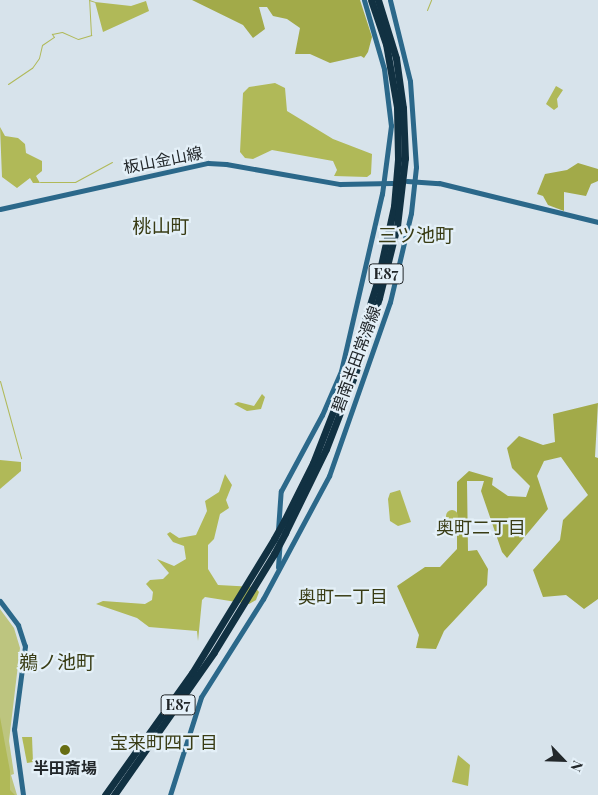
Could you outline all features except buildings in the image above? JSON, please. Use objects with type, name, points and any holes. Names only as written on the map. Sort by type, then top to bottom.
[{"type":"highway","name":"E87","points":[[105,795],[230,614],[274,554],[284,521],[316,456],[350,368],[378,279],[394,206],[398,159],[396,107],[387,51],[371,0]]},
{"type":"highway","name":"E87","points":[[114,795],[238,613],[326,449],[353,382],[379,298],[398,219],[404,166],[403,108],[396,58],[378,0]]},
{"type":"main road","name":"碧南半田常滑線","points":[[272,583],[280,560],[277,508],[281,491],[328,403],[344,357],[388,166],[391,126],[382,63],[364,0]]},
{"type":"main road","name":"碧南半田常滑線","points":[[170,795],[201,697],[272,583],[329,476],[383,326],[411,213],[415,180],[410,81],[390,0]]},
{"type":"main road","name":"板山金山線","points":[[0,209],[208,163],[226,164],[340,184],[392,183]]},
{"type":"main road","points":[[407,181],[415,180],[598,222]]},
{"type":"main road","points":[[280,537],[287,544],[294,541]]},
{"type":"main road","points":[[0,601],[18,625],[25,646],[14,729],[23,795]]},
{"type":"shaded area","points":[[192,0],[360,0],[372,37],[368,52],[364,58],[361,56],[330,63],[310,54],[295,54],[300,28],[287,19],[273,16],[267,7],[259,7],[265,29],[253,38],[243,25]]},
{"type":"shaded area","points":[[146,1],[149,11],[103,32],[95,2],[131,6]]},
{"type":"shaded area","points":[[275,83],[285,88],[287,111],[333,139],[372,154],[371,174],[367,177],[334,176],[337,170],[333,161],[272,150],[253,159],[245,158],[240,152],[243,93],[249,87]]},
{"type":"shaded area","points":[[556,86],[563,90],[557,99],[558,107],[554,110],[546,104]]},
{"type":"shaded area","points":[[0,127],[5,136],[18,138],[25,144],[26,153],[42,161],[42,171],[36,176],[40,183],[33,183],[30,178],[17,188],[2,177]]},
{"type":"shaded area","points":[[578,163],[598,169],[598,181],[591,184],[586,196],[564,192],[564,211],[548,205],[543,196],[537,194],[545,174],[567,170]]},
{"type":"shaded area","points":[[262,394],[265,397],[261,409],[247,411],[234,404],[238,402],[254,406]]},
{"type":"shaded area","points":[[598,403],[595,457],[598,458],[598,599],[584,609],[566,595],[543,597],[533,570],[560,540],[563,520],[588,495],[561,457],[544,461],[537,476],[548,509],[507,558],[502,552],[481,491],[484,481],[467,481],[468,551],[477,550],[488,569],[487,585],[444,631],[436,649],[416,648],[419,635],[397,586],[425,567],[440,567],[457,549],[457,482],[469,471],[493,478],[492,485],[508,496],[526,497],[530,486],[512,468],[507,448],[519,436],[543,445],[555,442],[553,414]]},
{"type":"shaded area","points":[[0,460],[21,462],[21,471],[0,489]]},
{"type":"shaded area","points":[[225,474],[232,485],[226,500],[229,508],[220,514],[214,539],[208,545],[208,569],[218,585],[255,587],[259,592],[256,600],[249,604],[205,597],[202,600],[198,641],[197,631],[149,627],[137,618],[96,604],[103,601],[145,604],[152,600],[153,592],[146,584],[150,580],[163,579],[169,573],[157,559],[174,566],[186,559],[184,546],[173,542],[167,534],[170,532],[179,538],[196,535],[207,511],[205,501],[219,492]]},
{"type":"shaded area","points":[[400,490],[411,522],[398,526],[390,521],[388,499],[390,493]]},
{"type":"shaded area","points":[[450,510],[454,510],[458,516],[454,522],[450,522],[446,518],[446,514]]},
{"type":"shaded area","points":[[0,609],[14,628],[20,648],[9,741],[14,774],[11,775],[17,795],[0,795]]},
{"type":"shaded area","points":[[0,717],[10,771],[10,790],[15,795],[0,795]]},
{"type":"shaded area","points":[[22,737],[32,737],[33,762],[27,763]]},
{"type":"shaded area","points":[[458,755],[470,765],[468,786],[452,782]]},
{"type":"waterway","points":[[89,0],[95,2]]},
{"type":"waterway","points":[[8,84],[32,68],[39,58],[42,45],[54,37],[52,34],[62,32],[78,39],[91,35],[89,0]]},
{"type":"waterway","points":[[427,10],[431,0]]},
{"type":"waterway","points":[[40,182],[75,182],[112,162]]},
{"type":"waterway","points":[[0,381],[21,458]]},
{"type":"place","name":"半田斎場","points":[[65,750]]},
{"type":"district","name":"桃山町","points":[[161,226]]},
{"type":"district","name":"三ツ池町","points":[[416,235]]},
{"type":"district","name":"奥町二丁目","points":[[481,527]]},
{"type":"district","name":"奥町一丁目","points":[[343,596]]},
{"type":"district","name":"鵜ノ池町","points":[[57,662]]},
{"type":"district","name":"宝来町四丁目","points":[[164,742]]}]
